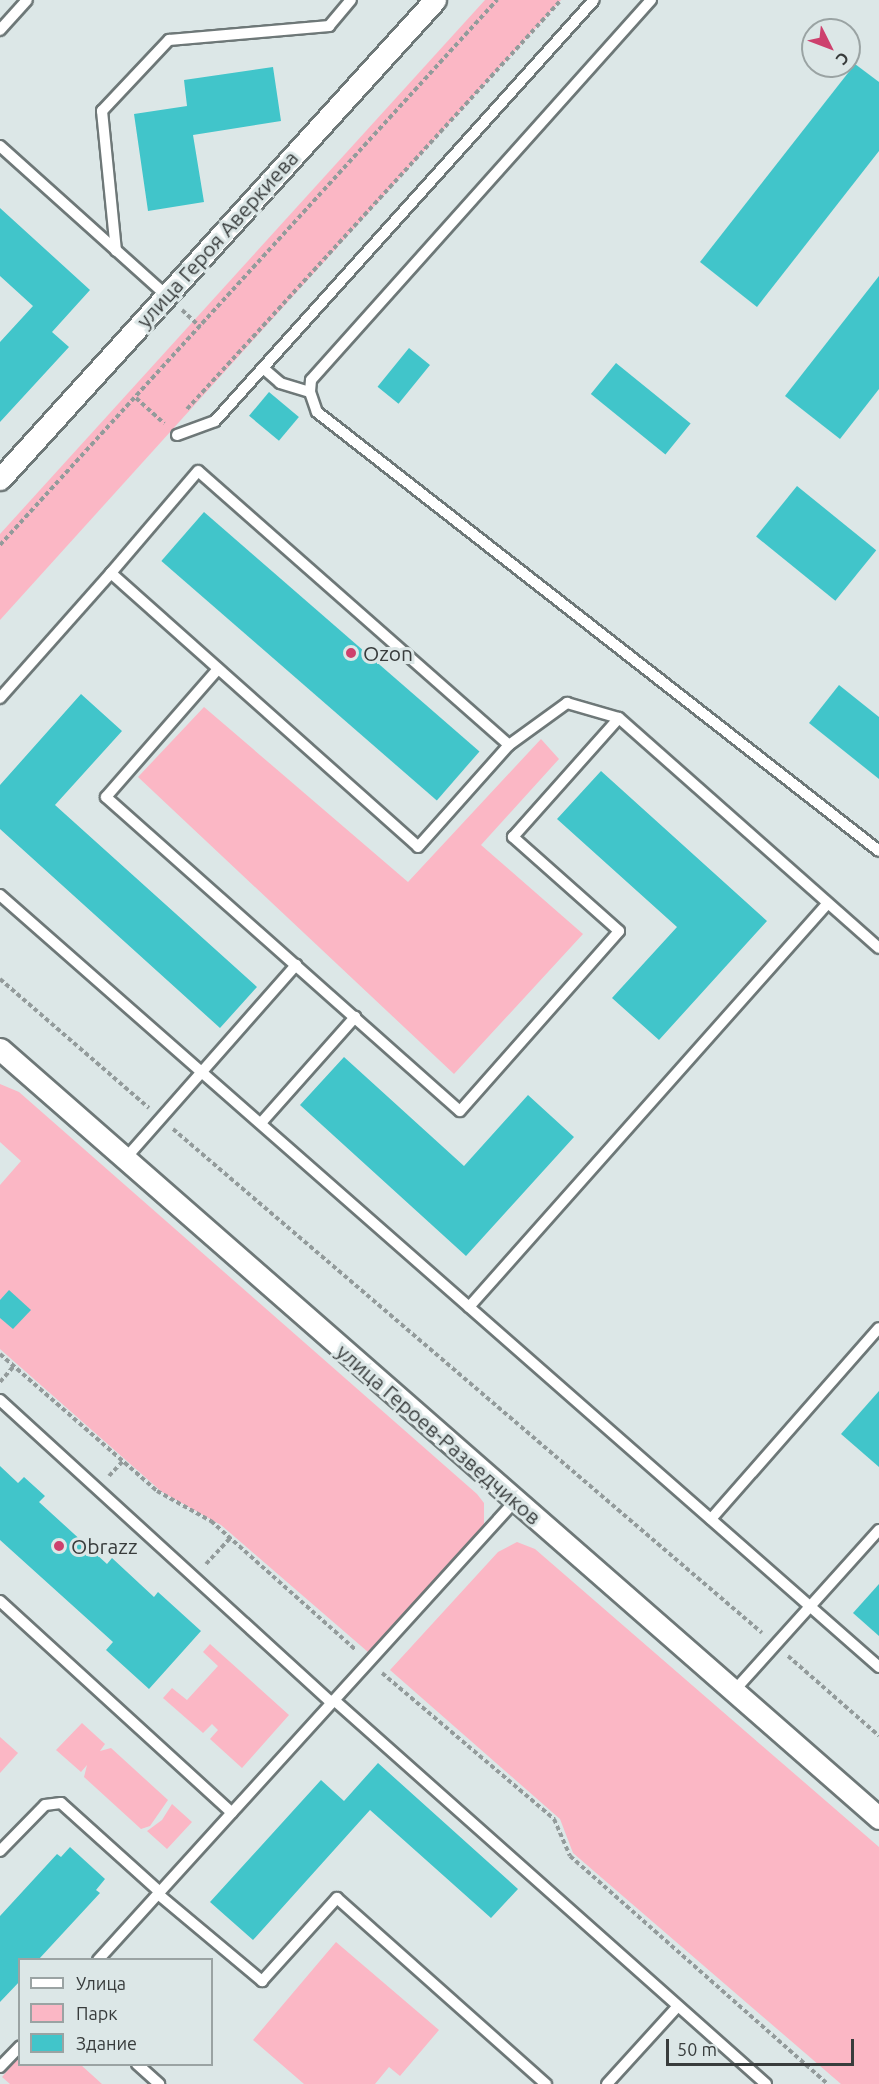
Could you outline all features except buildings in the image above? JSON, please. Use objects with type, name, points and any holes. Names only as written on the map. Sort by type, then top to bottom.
[{"type":"street","name":"улица Героя Аверкиева","points":[[0,478],[435,0]]},
{"type":"street","name":"улица Героев-Разведчиков","points":[[0,1049],[879,1818]]},
{"type":"lane","points":[[0,30],[27,0]]},
{"type":"lane","points":[[116,251],[102,111],[169,40],[329,26],[351,0]]},
{"type":"lane","points":[[177,435],[215,421],[594,0]]},
{"type":"lane","points":[[651,0],[311,380],[310,392],[317,412],[879,850]]},
{"type":"lane","points":[[0,146],[166,296]]},
{"type":"lane","points":[[262,368],[280,383],[310,392]]},
{"type":"lane","points":[[0,698],[198,471],[509,745]]},
{"type":"lane","points":[[111,573],[418,847],[509,745],[567,703],[619,718],[879,948]]},
{"type":"lane","points":[[218,669],[106,797],[460,1111],[619,932],[513,837],[619,718]]},
{"type":"lane","points":[[0,895],[879,1667]]},
{"type":"lane","points":[[470,1307],[828,903]]},
{"type":"lane","points":[[125,1159],[296,965]]},
{"type":"lane","points":[[261,1123],[355,1017]]},
{"type":"lane","points":[[711,1519],[879,1328]]},
{"type":"lane","points":[[0,1400],[194,1577],[766,2084]]},
{"type":"lane","points":[[99,1958],[516,1501]]},
{"type":"lane","points":[[733,1692],[777,1646],[879,1530]]},
{"type":"lane","points":[[0,1601],[232,1813]]},
{"type":"lane","points":[[0,1851],[35,1812],[53,1801],[61,1803],[159,1893],[262,1981],[337,1898],[546,2084]]},
{"type":"lane","points":[[607,2084],[678,2006]]},
{"type":"lane","points":[[0,2067],[18,2048]]},
{"type":"lane","points":[[139,2066],[159,2084]]},
{"type":"path","points":[[0,545],[497,0]]},
{"type":"path","points":[[187,409],[561,0]]},
{"type":"path","points":[[136,398],[177,435]]},
{"type":"path","points":[[0,979],[879,1736]]},
{"type":"path","points":[[0,1354],[158,1491],[211,1521],[369,1662],[554,1819],[570,1856],[828,2084]]},
{"type":"path","points":[[0,1382],[14,1366]]},
{"type":"path","points":[[194,1577],[230,1538]]},
{"type":"green space","points":[[485,0],[561,0],[0,620],[0,534]]},
{"type":"green space","points":[[204,707],[408,882],[541,739],[559,759],[481,845],[583,934],[454,1074],[138,777]]},
{"type":"green space","points":[[0,1084],[19,1092],[477,1494],[484,1503],[484,1525],[478,1533],[368,1652],[221,1525],[162,1492],[0,1349],[0,1185],[21,1161],[0,1142]]},
{"type":"green space","points":[[517,1542],[535,1549],[879,1847],[879,2084],[841,2084],[573,1853],[560,1819],[390,1670],[498,1552]]},
{"type":"green space","points":[[210,1644],[289,1715],[242,1768],[210,1739],[218,1730],[212,1724],[203,1733],[163,1698],[172,1688],[187,1700],[218,1666],[203,1652]]},
{"type":"green space","points":[[82,1723],[105,1744],[100,1751],[111,1748],[168,1800],[150,1826],[141,1829],[84,1777],[87,1765],[81,1772],[56,1750]]},
{"type":"green space","points":[[0,1737],[18,1753],[0,1773]]},
{"type":"green space","points":[[172,1804],[192,1822],[167,1849],[147,1831],[162,1820]]},
{"type":"green space","points":[[336,1942],[439,2030],[400,2076],[389,2067],[375,2084],[304,2084],[253,2040]]},
{"type":"green space","points":[[18,2058],[18,2066],[82,2066],[102,2084],[10,2084],[2,2077]]},
{"type":"place","name":"Ozon","points":[[351,653]]},
{"type":"place","name":"Obrazz","points":[[59,1546]]}]
